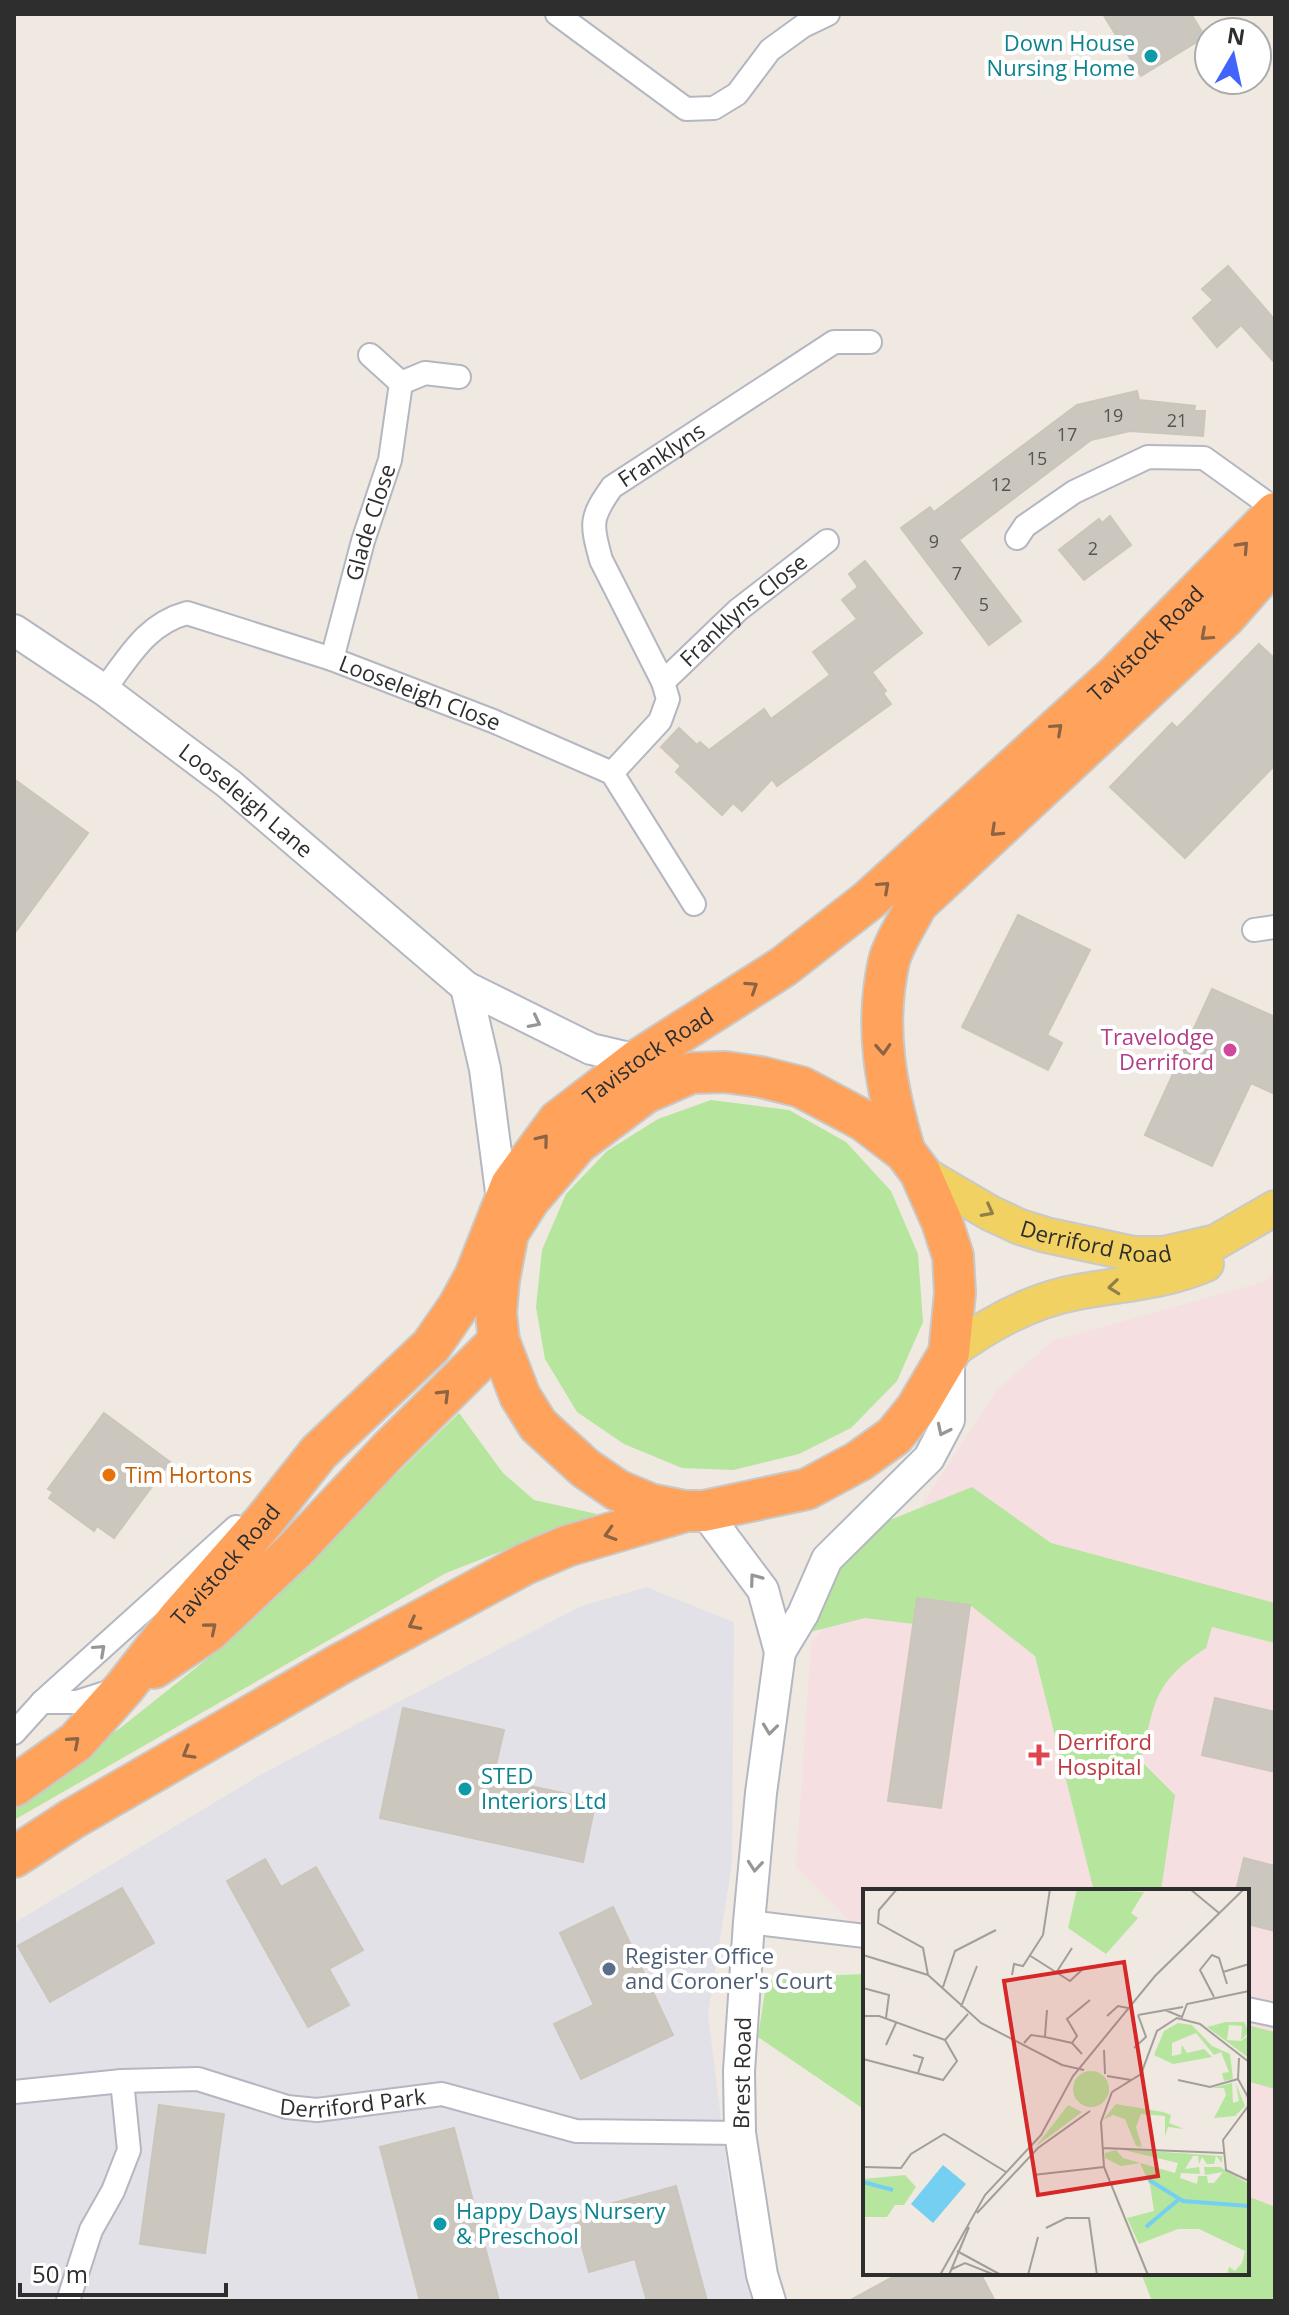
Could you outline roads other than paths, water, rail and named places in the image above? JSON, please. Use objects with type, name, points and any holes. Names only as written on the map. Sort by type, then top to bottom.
[{"type":"highway","name":"Tavistock Road","points":[[14,1786],[76,1742],[257,1530],[319,1452],[431,1346],[506,1219],[511,1185],[558,1121],[639,1059],[783,967],[869,900],[1117,674],[1275,511]]},
{"type":"highway","name":"Tavistock Road","points":[[949,1353],[955,1293],[953,1256],[942,1222],[912,1162],[890,1104],[883,1058],[881,1017],[890,958],[917,904],[1225,617],[1275,560]]},
{"type":"highway","points":[[694,1511],[650,1504],[617,1490],[585,1468],[538,1425],[520,1396],[499,1341],[496,1313],[506,1219],[529,1200],[578,1143],[645,1093],[691,1073],[725,1072],[801,1087],[863,1120],[912,1162]]},
{"type":"highway","name":"Tavistock Road","points":[[124,1688],[209,1631],[295,1550],[389,1450],[499,1341]]},
{"type":"highway","points":[[14,1857],[72,1819],[340,1664],[525,1564],[567,1546],[694,1511],[807,1489],[859,1461],[894,1436],[916,1409],[949,1353]]},
{"type":"main road","name":"Derriford Road","points":[[912,1162],[990,1213],[1020,1227],[1134,1254],[1164,1254],[1216,1242],[1275,1208]]},
{"type":"main road","name":"Derriford Road","points":[[949,1353],[975,1334],[1054,1297],[1131,1285],[1190,1271],[1246,1242],[1275,1220]]},
{"type":"street","points":[[557,14],[686,109],[714,108],[737,94],[770,50],[824,15]]},
{"type":"street","name":"Franklyns","points":[[663,682],[601,560],[595,539],[594,513],[612,487],[834,342],[870,342]]},
{"type":"street","points":[[370,355],[401,383],[425,373],[459,377]]},
{"type":"street","name":"Glade Close","points":[[332,659],[363,541],[390,460],[401,383]]},
{"type":"street","points":[[1017,538],[1025,526],[1074,492],[1148,457],[1204,458],[1275,511]]},
{"type":"street","name":"Franklyns Close","points":[[663,682],[738,610],[827,541]]},
{"type":"street","name":"Looseleigh Close","points":[[104,690],[155,627],[168,618],[187,613],[332,659],[493,721],[612,773]]},
{"type":"street","name":"Looseleigh Lane","points":[[14,630],[104,690],[229,784],[466,987],[591,1049],[691,1073]]},
{"type":"street","points":[[663,682],[668,699],[660,721],[612,773],[694,904]]},
{"type":"street","points":[[466,987],[485,1069],[506,1219]]},
{"type":"street","name":"Brest Road","points":[[780,1652],[803,1614],[827,1559],[929,1458],[949,1420],[949,1353]]},
{"type":"street","points":[[14,1733],[42,1702],[319,1452]]},
{"type":"street","name":"Brest Road","points":[[694,1511],[763,1590],[780,1652],[761,1793],[739,2071],[740,2133],[762,2275],[770,2301]]},
{"type":"street","name":"Tavistock Road","points":[[42,1702],[77,1702],[124,1688]]},
{"type":"street","points":[[749,1922],[863,1936]]},
{"type":"street","points":[[1249,2009],[1275,2015]]},
{"type":"street","name":"Derriford Park","points":[[14,2092],[122,2081],[198,2079],[287,2107],[317,2110],[442,2094],[576,2131],[740,2133]]},
{"type":"street","points":[[68,2301],[91,2230],[113,2191],[129,2150],[122,2081]]},
{"type":"place","name":"Down House Nursing Home","points":[[1151,56]]},
{"type":"place","name":"Travelodge Derriford","points":[[1230,1050]]},
{"type":"place","name":"Tim Hortons","points":[[109,1475]]},
{"type":"place","name":"Derriford Hospital","points":[[1039,1755]]},
{"type":"place","name":"STED Interiors Ltd","points":[[465,1789]]},
{"type":"place","name":"Register Office and Coroner's Court","points":[[609,1969]]},
{"type":"place","name":"Happy Days Nursery & Preschool","points":[[440,2224]]}]
